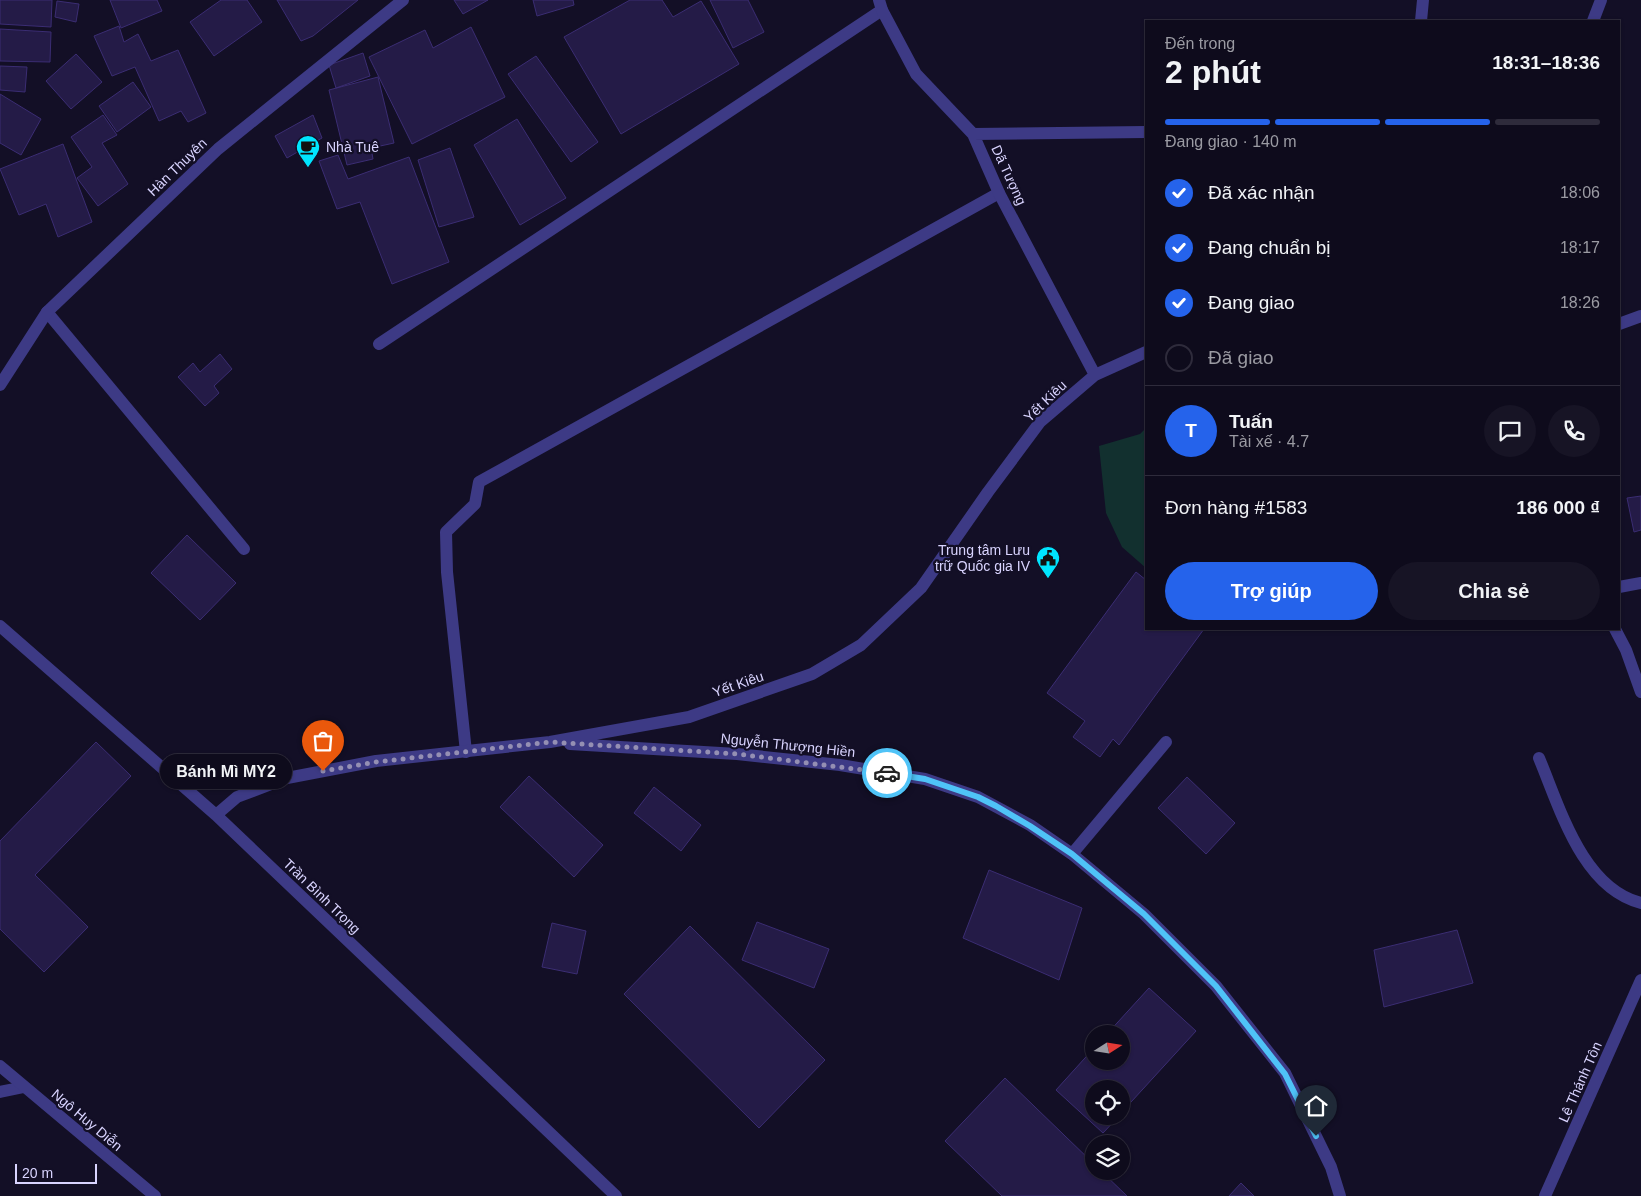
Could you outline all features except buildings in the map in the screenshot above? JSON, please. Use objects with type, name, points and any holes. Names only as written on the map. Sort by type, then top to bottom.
[{"type":"street","name":"Hàn Thuyên","points":[[0,385],[47,312],[218,149],[403,0]]},
{"type":"street","points":[[1421,20],[1423,0]]},
{"type":"street","points":[[1593,20],[1601,0]]},
{"type":"street","points":[[379,344],[880,5]]},
{"type":"street","name":"Dã Tượng","points":[[880,5],[916,74],[973,134],[999,193],[1095,375]]},
{"type":"street","points":[[973,134],[1145,132]]},
{"type":"street","points":[[466,752],[447,572],[446,532],[475,504],[480,482],[999,193]]},
{"type":"street","points":[[47,312],[244,549]]},
{"type":"street","points":[[1620,324],[1641,316]]},
{"type":"street","name":"Yết Kiêu","points":[[216,815],[237,797],[287,778],[376,762],[550,742],[689,717],[812,674],[862,645],[920,588],[1040,422],[1095,375],[1145,352]]},
{"type":"street","points":[[1620,587],[1641,582]]},
{"type":"street","name":"Trần Bình Trọng","points":[[0,626],[216,815],[616,1196]]},
{"type":"street","points":[[1615,630],[1626,650],[1641,692]]},
{"type":"street","name":"Nguyễn Thượng Hiền","points":[[550,742],[737,754],[840,765],[925,779],[978,797],[1030,826],[1072,854],[1144,914],[1216,986],[1285,1074],[1331,1167],[1340,1196]]},
{"type":"street","points":[[1072,854],[1166,742]]},
{"type":"street","points":[[1539,758],[1565,821],[1585,861],[1606,884],[1632,901],[1641,903]]},
{"type":"street","name":"Lê Thánh Tôn","points":[[1545,1196],[1641,980]]},
{"type":"street","name":"Ngô Huy Diễn","points":[[0,1066],[154,1196]]},
{"type":"street","points":[[0,1092],[24,1087]]},
{"type":"green space","points":[[1145,429],[1145,567],[1122,547],[1106,513],[1099,446],[1140,434]]},
{"type":"way so far","points":[[323,771],[376,762],[550,742],[737,754],[840,765],[887,773]]},
{"type":"place","name":"Nhà Tuê","points":[[308,168]]},
{"type":"place","name":"Trung tâm Lưu trữ Quốc gia IV","points":[[1048,579]]},
{"type":"place","name":"Bánh Mì MY2","points":[[323,771]]},
{"type":"route","points":[[887,773],[925,779],[978,797],[996,806],[1072,854],[1144,914],[1216,986],[1285,1074],[1316,1136]]}]
